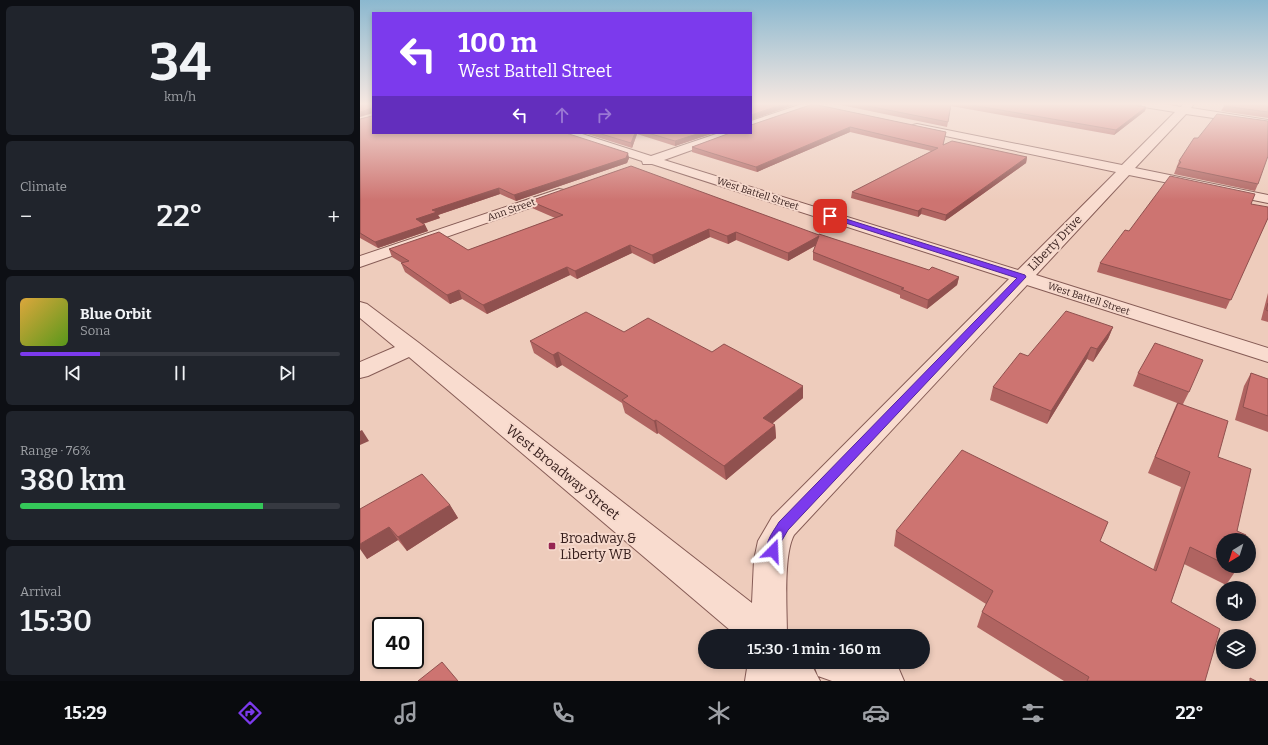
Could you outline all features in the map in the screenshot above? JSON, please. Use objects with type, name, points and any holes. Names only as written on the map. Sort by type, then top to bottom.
[{"type":"street","name":"West Battell Street","points":[[576,136],[1268,355]]},
{"type":"street","points":[[630,167],[722,136]]},
{"type":"street","points":[[963,136],[1268,199]]},
{"type":"street","name":"Liberty Drive","points":[[769,629],[771,560],[774,541],[783,526],[1160,136]]},
{"type":"street","name":"Ann Street","points":[[360,262],[571,188]]},
{"type":"street","name":"West Broadway Street","points":[[360,308],[756,629]]},
{"type":"street","points":[[360,371],[411,348]]},
{"type":"street","points":[[766,681],[767,669]]},
{"type":"street","points":[[791,669],[800,681]]},
{"type":"street","points":[[851,669],[884,681]]},
{"type":"building","points":[[360,136],[575,136],[628,153],[626,158],[514,195],[499,188],[432,210],[437,212],[416,219],[425,225],[375,242],[360,233]]},
{"type":"building","points":[[607,136],[634,136],[631,143]]},
{"type":"building","points":[[657,136],[691,136],[675,141]]},
{"type":"building","points":[[722,136],[829,136],[756,167],[692,147]]},
{"type":"building","points":[[887,136],[945,136],[943,145],[952,141],[1027,157],[946,215],[922,208],[918,211],[852,192],[938,148]]},
{"type":"building","points":[[1200,136],[1268,136],[1268,156],[1258,184],[1177,167],[1181,162],[1179,161],[1194,138],[1198,138]]},
{"type":"building","points":[[631,166],[819,235],[929,270],[932,267],[959,277],[928,300],[901,289],[904,288],[813,252],[819,236],[788,253],[736,232],[727,236],[709,229],[652,255],[630,245],[575,271],[567,267],[483,305],[459,290],[447,295],[401,263],[409,261],[389,249],[439,232],[468,250],[563,215],[530,201]]},
{"type":"building","points":[[1170,176],[1255,194],[1251,204],[1268,207],[1268,218],[1231,300],[1100,263],[1125,230],[1129,231]]},
{"type":"building","points":[[1066,311],[1113,327],[1097,349],[1091,347],[1051,411],[993,387],[1020,353],[1028,356]]},
{"type":"building","points":[[586,312],[624,332],[648,318],[712,352],[724,344],[803,386],[763,418],[775,425],[724,466],[656,420],[654,421],[622,400],[628,396],[558,352],[553,355],[530,341]]},
{"type":"building","points":[[1155,343],[1203,360],[1189,392],[1138,373]]},
{"type":"building","points":[[1251,373],[1268,379],[1268,416],[1243,407]]},
{"type":"building","points":[[1178,403],[1228,421],[1218,457],[1251,469],[1237,531],[1242,533],[1216,533],[1216,560],[1190,547],[1171,602],[1220,629],[1216,629],[1216,643],[1205,681],[1087,681],[1089,677],[982,612],[993,591],[896,531],[962,450],[1108,522],[1100,541],[1156,571],[1190,472],[1155,457]]},
{"type":"building","points":[[422,474],[450,505],[398,537],[389,527],[360,544],[360,509]]},
{"type":"building","points":[[442,662],[458,681],[418,681]]},
{"type":"place","name":"Broadway & Liberty WB","points":[[552,546]]},
{"type":"route","points":[[773,551],[774,541],[783,526],[1022,277],[830,216]]}]
